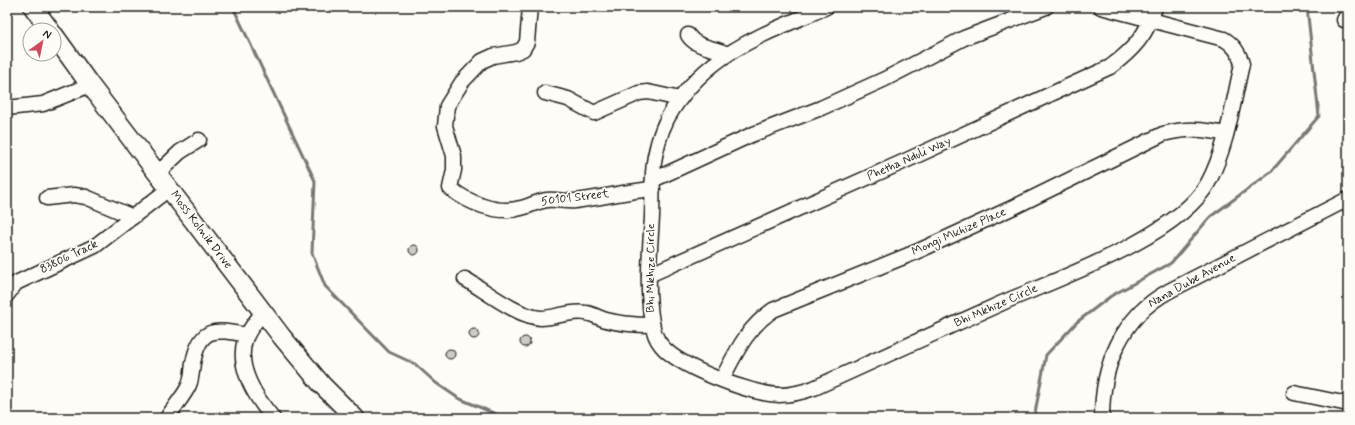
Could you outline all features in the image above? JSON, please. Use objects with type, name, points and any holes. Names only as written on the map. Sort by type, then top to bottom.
[{"type":"main road","points":[[33,7],[44,22]]},
{"type":"main road","name":"Moss Kolnik Drive","points":[[62,47],[263,312],[322,385],[355,418]]},
{"type":"street","name":"50101 Street","points":[[530,7],[527,42],[523,49],[516,52],[493,56],[482,61],[462,82],[448,106],[445,126],[452,148],[454,163],[450,186],[454,191],[476,202],[505,210],[521,208],[548,200],[573,201],[630,191],[653,185]]},
{"type":"street","name":"Bhi Mkhize Circle","points":[[826,7],[742,44],[701,73],[672,110],[661,133],[655,157],[649,275],[652,325],[661,345],[677,357],[746,390],[772,394],[800,392],[814,388],[1122,250],[1158,230],[1194,202],[1208,183],[1226,134],[1242,64],[1240,54],[1232,44],[1224,39],[1153,13],[1101,7]]},
{"type":"street","points":[[653,185],[751,135],[836,102],[885,79],[964,38],[1046,7]]},
{"type":"street","name":"Phetha Nduli Way","points":[[649,275],[905,161],[1110,67],[1122,58],[1140,40],[1153,13]]},
{"type":"street","points":[[688,35],[699,45],[713,48],[727,54]]},
{"type":"street","points":[[7,108],[43,104],[90,85]]},
{"type":"street","points":[[545,93],[568,100],[594,113],[639,93],[648,92],[680,99]]},
{"type":"street","name":"Mongi Mkhize Place","points":[[722,379],[748,332],[758,321],[773,310],[916,252],[1014,207],[1164,134],[1181,129],[1195,129],[1226,134]]},
{"type":"street","points":[[158,173],[180,152],[199,140]]},
{"type":"street","name":"83806 Track","points":[[7,295],[16,283],[95,246],[170,188]]},
{"type":"street","points":[[47,198],[74,195],[86,197],[133,217]]},
{"type":"street","name":"Nana Dube Avenue","points":[[1102,418],[1102,394],[1112,355],[1124,332],[1142,310],[1156,298],[1348,199]]},
{"type":"street","points":[[465,279],[522,314],[533,317],[543,318],[566,312],[579,312],[588,313],[612,321],[635,325],[652,325]]},
{"type":"street","points":[[263,312],[247,335],[242,351],[247,376],[273,418]]},
{"type":"street","points":[[166,418],[189,385],[197,346],[203,337],[219,330],[247,335]]},
{"type":"street","points":[[1294,393],[1348,404]]},
{"type":"building","points":[[414,245],[419,250],[414,255],[409,250]]},
{"type":"building","points":[[474,329],[479,334],[474,339],[469,334]]},
{"type":"building","points":[[525,337],[530,342],[525,347],[520,342]]},
{"type":"building","points":[[450,349],[455,354],[450,359],[445,354]]},
{"type":"waterway","points":[[233,7],[315,181],[312,253],[325,286],[389,352],[415,364],[436,383],[458,398],[505,418]]},
{"type":"waterway","points":[[1034,418],[1046,355],[1077,322],[1111,296],[1171,263],[1210,217],[1271,172],[1319,116],[1307,7]]}]
